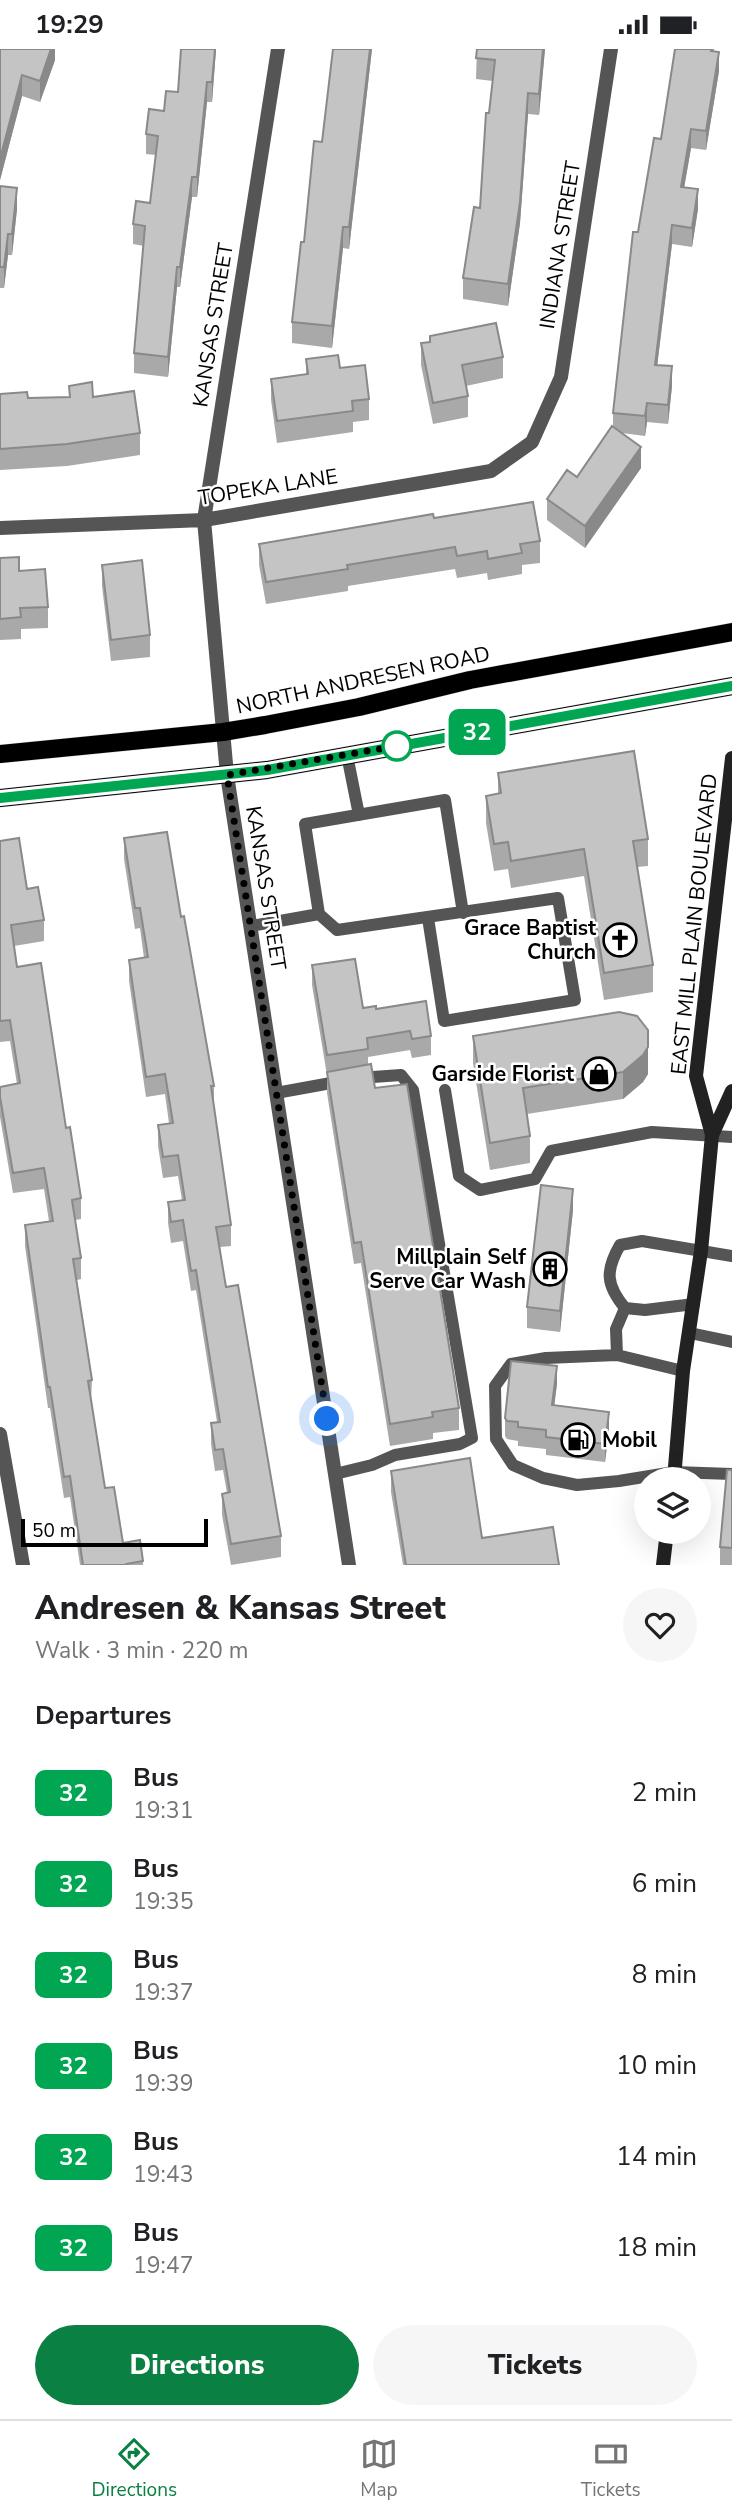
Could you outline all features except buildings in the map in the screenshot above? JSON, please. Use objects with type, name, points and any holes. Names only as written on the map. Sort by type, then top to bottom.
[{"type":"main road","name":"NORTH ANDRESEN ROAD","points":[[0,754],[223,732],[359,707],[470,680],[732,632]]},
{"type":"main road","points":[[0,798],[227,775],[732,686]]},
{"type":"main road","name":"EAST MILL PLAIN BOULEVARD","points":[[712,1135],[696,1076],[732,758]]},
{"type":"main road","name":"EAST MILL PLAIN BOULEVARD","points":[[675,1467],[683,1371],[701,1251],[712,1135],[732,1091]]},
{"type":"main road","points":[[663,1565],[665,1544]]},
{"type":"street","name":"KANSAS STREET","points":[[278,49],[204,520],[227,775],[349,1565]]},
{"type":"street","name":"INDIANA STREET","points":[[532,442],[561,377],[611,49]]},
{"type":"street","name":"TOPEKA LANE","points":[[0,528],[204,520],[491,471],[532,442]]},
{"type":"street","points":[[0,1434],[23,1565]]},
{"type":"lane","points":[[347,755],[359,815]]},
{"type":"lane","points":[[428,918],[444,1021],[575,1000],[558,898],[428,918],[337,930],[319,914],[305,824],[445,800],[463,912]]},
{"type":"lane","points":[[251,926],[319,914]]},
{"type":"lane","points":[[276,1093],[361,1077],[401,1075],[412,1090],[472,1438],[460,1444],[395,1455],[372,1465],[335,1473]]},
{"type":"lane","points":[[445,1090],[459,1176],[480,1190],[535,1179],[551,1151],[652,1132],[732,1137]]},
{"type":"lane","points":[[694,1304],[645,1310],[625,1308],[611,1291],[610,1272],[614,1256],[621,1245],[642,1241],[732,1256]]},
{"type":"lane","points":[[617,1355],[616,1328],[625,1308]]},
{"type":"lane","points":[[690,1333],[732,1342]]},
{"type":"lane","points":[[634,1479],[578,1485],[543,1478],[513,1465],[496,1439],[495,1386],[511,1364],[547,1358],[617,1355],[683,1371]]},
{"type":"lane","points":[[711,1474],[732,1474]]},
{"type":"bus line","name":"32","points":[[0,798],[267,770],[732,686]]},
{"type":"place","name":"Grace Baptist Church","points":[[620,940]]},
{"type":"place","name":"Garside Florist","points":[[599,1074]]},
{"type":"place","name":"Millplain Self Serve Car Wash","points":[[550,1269]]},
{"type":"place","name":"Mobil","points":[[578,1440]]},
{"type":"route","points":[[327,1419],[227,775],[397,746]]}]
